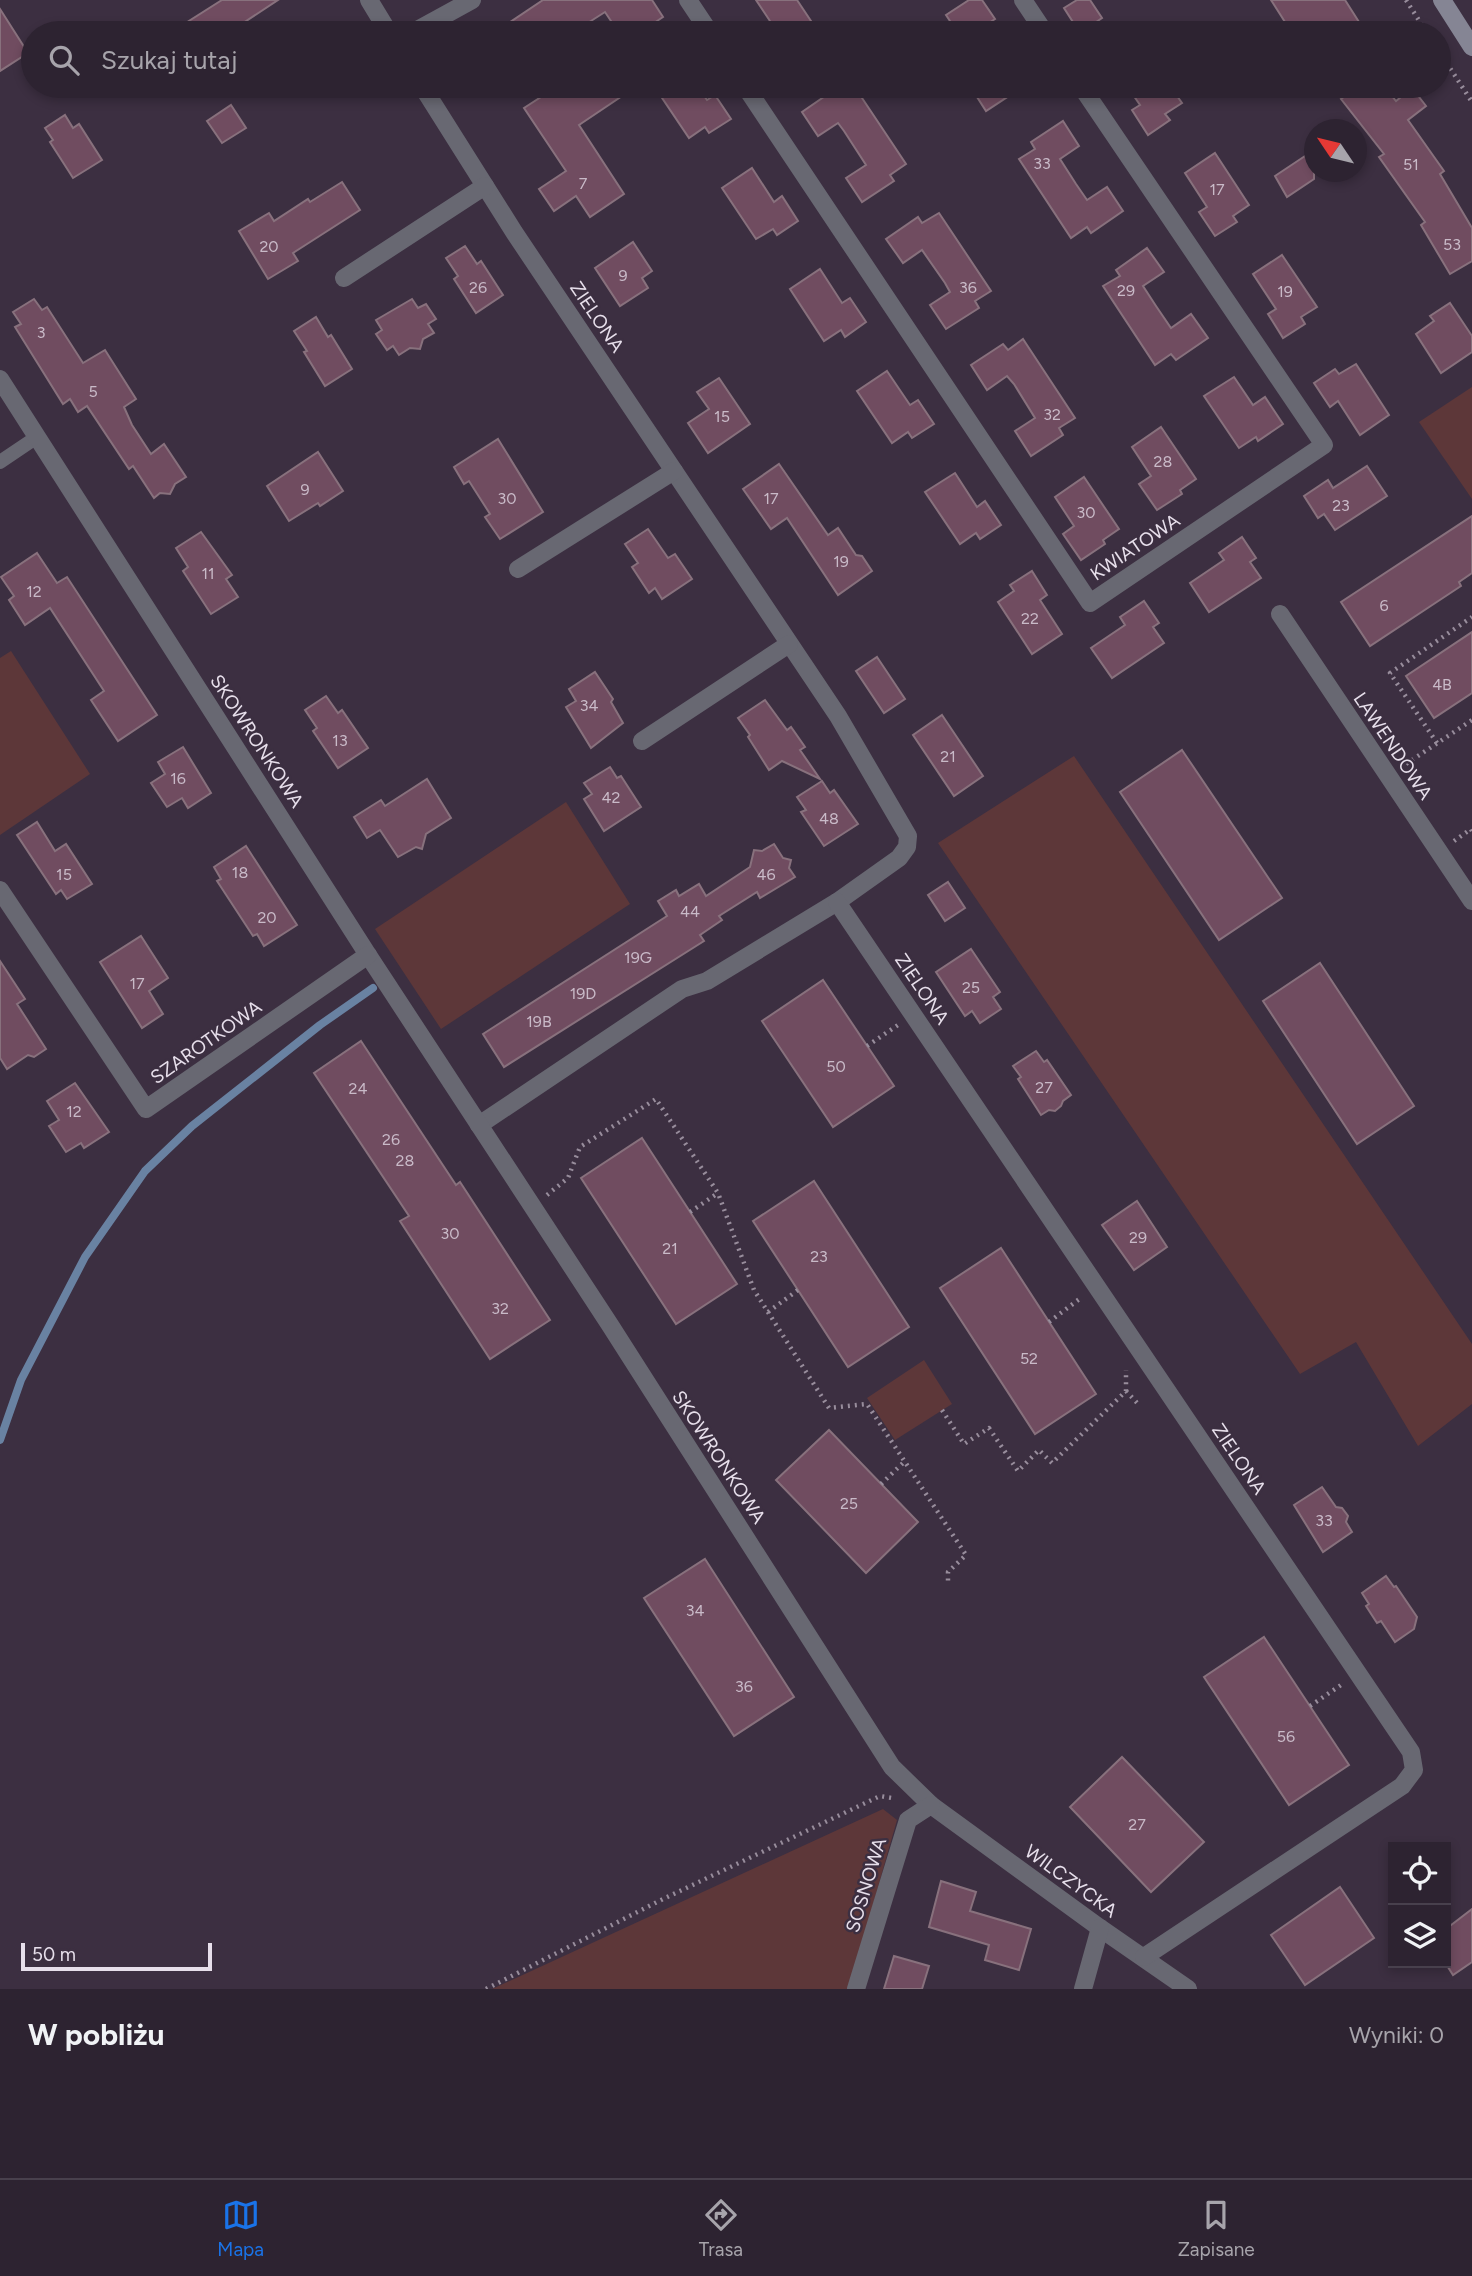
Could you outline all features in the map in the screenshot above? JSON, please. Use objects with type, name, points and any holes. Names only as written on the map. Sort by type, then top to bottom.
[{"type":"street","points":[[369,0],[382,21]]},
{"type":"street","points":[[434,21],[472,0]]},
{"type":"street","points":[[688,0],[702,21]]},
{"type":"street","points":[[1023,0],[1037,21]]},
{"type":"street","points":[[1441,0],[1472,47]]},
{"type":"street","name":"ZIELONA","points":[[430,98],[485,186],[838,716],[908,836],[907,847],[899,858],[837,902],[707,981],[682,989],[479,1125]]},
{"type":"street","name":"KWIATOWA","points":[[753,98],[1090,603],[1324,445],[1089,98]]},
{"type":"street","points":[[344,278],[485,186]]},
{"type":"street","name":"SKOWRONKOWA","points":[[0,379],[892,1767],[931,1805]]},
{"type":"street","points":[[518,569],[674,471]]},
{"type":"street","name":"LAWENDOWA","points":[[1280,614],[1472,901]]},
{"type":"street","points":[[642,741],[789,644]]},
{"type":"street","name":"SZAROTKOWA","points":[[0,890],[146,1109],[368,955]]},
{"type":"street","name":"ZIELONA","points":[[837,902],[1090,1292],[1411,1752],[1413,1770],[1402,1786],[1144,1957]]},
{"type":"street","name":"WILCZYCKA","points":[[931,1805],[1188,1989]]},
{"type":"street","name":"SOSNOWA","points":[[856,1989],[908,1820],[931,1805]]},
{"type":"street","points":[[1083,1989],[1100,1928]]},
{"type":"lane","points":[[0,462],[37,437]]},
{"type":"path","points":[[1406,0],[1419,21]]},
{"type":"path","points":[[1451,70],[1472,102]]},
{"type":"path","points":[[1437,743],[1390,673],[1472,617]]},
{"type":"path","points":[[1388,776],[1472,720]]},
{"type":"path","points":[[867,1046],[901,1024],[893,1013]]},
{"type":"path","points":[[540,1220],[549,1211],[547,1195],[568,1178],[580,1147],[656,1099],[718,1193],[754,1290],[829,1408],[867,1404],[966,1555],[948,1572],[948,1581]]},
{"type":"path","points":[[690,1212],[718,1193]]},
{"type":"path","points":[[1075,1286],[1090,1292]]},
{"type":"path","points":[[768,1312],[798,1290]]},
{"type":"path","points":[[1049,1322],[1090,1292]]},
{"type":"path","points":[[1126,1368],[1126,1391],[1140,1406]]},
{"type":"path","points":[[942,1410],[964,1444],[989,1428],[1018,1471],[1040,1450],[1052,1463],[1126,1391]]},
{"type":"path","points":[[881,1485],[904,1462]]},
{"type":"path","points":[[1310,1706],[1358,1673]]},
{"type":"path","points":[[486,1989],[663,1899],[880,1796],[893,1798]]},
{"type":"shaded area","points":[[1472,387],[1472,499],[1419,422]]},
{"type":"shaded area","points":[[11,651],[90,774],[0,835],[0,658]]},
{"type":"shaded area","points":[[1074,756],[1472,1344],[1472,1404],[1418,1446],[1356,1342],[1300,1374],[938,843]]},
{"type":"shaded area","points":[[566,802],[630,904],[441,1029],[375,929]]},
{"type":"shaded area","points":[[924,1360],[952,1404],[895,1440],[867,1398]]},
{"type":"shaded area","points":[[883,1809],[897,1820],[849,1989],[492,1989]]},
{"type":"building","points":[[222,0],[278,0],[246,21],[189,21]]},
{"type":"building","points":[[543,0],[652,0],[663,17],[657,21],[611,21],[605,12],[591,21],[512,21]]},
{"type":"building","points":[[756,0],[797,0],[811,21],[770,21]]},
{"type":"building","points":[[969,0],[982,0],[995,19],[950,21],[946,15]]},
{"type":"building","points":[[1077,0],[1090,0],[1102,18],[1098,21],[1072,21],[1064,8]]},
{"type":"building","points":[[1271,0],[1345,0],[1358,21],[1284,21]]},
{"type":"building","points":[[0,9],[21,42],[21,58],[0,71]]},
{"type":"building","points":[[539,98],[619,98],[579,125],[624,194],[590,217],[576,196],[554,211],[539,189],[566,171],[524,108]]},
{"type":"building","points":[[662,98],[717,98],[731,119],[709,133],[705,127],[689,138]]},
{"type":"building","points":[[822,98],[862,98],[906,164],[890,175],[894,181],[862,202],[846,178],[866,165],[844,131],[838,123],[818,136],[802,112]]},
{"type":"building","points":[[978,98],[1006,98],[986,111]]},
{"type":"building","points":[[1135,98],[1178,98],[1182,103],[1165,114],[1170,120],[1148,135],[1132,110],[1140,105]]},
{"type":"building","points":[[1394,98],[1396,101],[1400,98],[1420,98],[1426,106],[1408,120],[1444,171],[1440,174],[1472,228],[1472,261],[1450,274],[1421,225],[1425,222],[1379,157],[1384,154],[1367,132],[1367,119],[1357,119],[1341,99]]},
{"type":"building","points":[[231,105],[246,128],[222,143],[207,121]]},
{"type":"building","points":[[65,115],[73,128],[79,124],[102,160],[73,178],[50,142],[53,140],[45,128]]},
{"type":"building","points":[[1063,121],[1079,146],[1060,159],[1076,184],[1087,200],[1107,187],[1123,211],[1091,233],[1087,227],[1071,238],[1019,159],[1035,149],[1031,142]]},
{"type":"building","points":[[1215,153],[1249,205],[1233,216],[1237,222],[1215,236],[1199,212],[1207,207],[1185,173]]},
{"type":"building","points":[[1304,157],[1304,182],[1310,182],[1287,197],[1275,176]]},
{"type":"building","points":[[752,168],[774,202],[782,196],[798,221],[777,235],[773,229],[756,239],[722,188]]},
{"type":"building","points":[[342,182],[360,210],[293,253],[298,261],[268,279],[239,231],[269,213],[274,221],[308,199],[310,202]]},
{"type":"building","points":[[939,213],[991,291],[975,301],[979,308],[946,329],[930,305],[950,292],[945,283],[922,250],[903,263],[886,239],[918,217],[922,223]]},
{"type":"building","points":[[633,242],[652,271],[642,278],[648,288],[620,306],[595,268]]},
{"type":"building","points":[[465,246],[477,264],[481,261],[503,295],[476,313],[454,279],[458,276],[446,258]]},
{"type":"building","points":[[1147,248],[1164,272],[1143,286],[1156,306],[1171,328],[1191,314],[1208,338],[1176,360],[1171,354],[1155,365],[1103,286],[1120,276],[1116,270]]},
{"type":"building","points":[[1282,255],[1317,307],[1301,317],[1305,324],[1283,338],[1268,314],[1276,309],[1253,274]]},
{"type":"building","points":[[820,269],[842,303],[850,298],[866,322],[845,337],[841,330],[824,341],[790,289]]},
{"type":"building","points":[[34,299],[42,310],[47,307],[83,363],[105,350],[136,399],[124,407],[132,425],[151,454],[164,444],[186,477],[175,484],[170,494],[160,493],[154,498],[133,466],[129,469],[87,406],[78,412],[70,399],[63,404],[15,327],[21,324],[13,312]]},
{"type":"building","points":[[412,299],[418,308],[426,304],[436,319],[428,324],[434,333],[423,339],[420,349],[410,348],[399,355],[393,346],[387,350],[376,334],[382,330],[376,320]]},
{"type":"building","points":[[1450,303],[1472,336],[1472,352],[1441,373],[1416,334],[1434,321],[1430,316]]},
{"type":"building","points":[[316,317],[352,369],[325,386],[294,331]]},
{"type":"building","points":[[1023,339],[1075,418],[1059,428],[1063,435],[1031,456],[1015,431],[1035,418],[1014,384],[1007,376],[987,390],[971,365],[1003,344],[1008,350]]},
{"type":"building","points":[[1356,364],[1389,415],[1360,435],[1338,401],[1330,407],[1314,383],[1335,369],[1339,374]]},
{"type":"building","points":[[887,371],[910,405],[918,400],[934,424],[912,438],[908,432],[892,443],[857,391]]},
{"type":"building","points":[[1234,377],[1253,405],[1265,397],[1283,424],[1258,441],[1256,437],[1239,448],[1204,396]]},
{"type":"building","points":[[719,378],[750,424],[708,453],[688,423],[709,409],[697,392]]},
{"type":"building","points":[[1161,427],[1196,479],[1180,490],[1182,494],[1157,510],[1139,484],[1151,476],[1132,447]]},
{"type":"building","points":[[498,439],[543,512],[500,539],[485,517],[490,514],[469,481],[464,484],[454,467]]},
{"type":"building","points":[[318,452],[343,491],[289,521],[267,486]]},
{"type":"building","points":[[779,464],[828,535],[838,528],[856,555],[862,556],[872,571],[838,595],[787,518],[771,529],[743,489]]},
{"type":"building","points":[[1367,466],[1387,496],[1335,530],[1324,514],[1318,518],[1304,496],[1328,480],[1333,488]]},
{"type":"building","points":[[955,473],[977,507],[985,501],[1001,525],[980,539],[976,533],[960,544],[925,492]]},
{"type":"building","points":[[1084,477],[1119,529],[1103,540],[1105,544],[1081,560],[1063,534],[1074,526],[1055,497]]},
{"type":"building","points":[[1472,516],[1472,573],[1459,582],[1461,586],[1370,646],[1341,602]]},
{"type":"building","points":[[648,529],[668,558],[675,554],[692,579],[662,599],[655,588],[649,593],[632,567],[638,563],[625,544]]},
{"type":"building","points":[[201,532],[232,575],[226,579],[238,597],[211,614],[183,571],[188,567],[176,548]]},
{"type":"building","points":[[1242,537],[1256,558],[1250,562],[1261,578],[1209,612],[1190,583],[1224,560],[1219,553]]},
{"type":"building","points":[[37,553],[57,583],[67,577],[157,715],[118,741],[91,700],[104,691],[50,608],[25,625],[9,600],[14,596],[1,577]]},
{"type":"building","points":[[1032,571],[1047,595],[1040,600],[1062,634],[1032,654],[998,602],[1014,591],[1010,585]]},
{"type":"building","points":[[1144,601],[1159,623],[1153,627],[1164,643],[1112,678],[1091,648],[1125,625],[1120,617]]},
{"type":"building","points":[[1472,632],[1472,693],[1434,718],[1406,676]]},
{"type":"building","points":[[877,657],[905,699],[884,713],[856,671]]},
{"type":"building","points":[[595,672],[613,699],[611,702],[623,723],[591,748],[566,707],[576,701],[569,689]]},
{"type":"building","points":[[326,696],[338,713],[342,710],[368,748],[338,768],[313,731],[317,728],[305,710]]},
{"type":"building","points":[[765,700],[787,730],[791,727],[805,747],[800,750],[820,779],[782,761],[769,770],[738,718]]},
{"type":"building","points":[[942,715],[983,776],[954,796],[913,735]]},
{"type":"building","points":[[183,747],[211,793],[188,808],[182,798],[167,807],[151,783],[165,774],[158,762]]},
{"type":"building","points":[[1182,750],[1282,898],[1219,940],[1120,792]]},
{"type":"building","points":[[610,767],[617,778],[621,776],[641,807],[604,831],[584,799],[592,794],[584,783]]},
{"type":"building","points":[[427,779],[451,818],[426,834],[422,849],[416,847],[398,857],[380,830],[367,838],[354,817],[381,800],[385,806]]},
{"type":"building","points":[[822,781],[830,793],[834,790],[858,824],[824,846],[801,812],[806,810],[797,797]]},
{"type":"building","points":[[37,822],[55,851],[66,844],[92,884],[67,899],[61,890],[56,894],[17,835]]},
{"type":"building","points":[[774,844],[783,858],[791,860],[789,868],[795,877],[760,898],[757,892],[719,916],[722,920],[700,935],[704,941],[504,1067],[483,1034],[667,916],[658,901],[676,890],[679,896],[699,884],[706,896],[750,867],[754,850],[762,851]]},
{"type":"building","points":[[246,846],[297,925],[264,946],[257,934],[253,936],[217,881],[221,879],[214,867]]},
{"type":"building","points":[[948,882],[965,908],[945,921],[928,895]]},
{"type":"building","points":[[141,936],[168,978],[149,991],[163,1014],[142,1028],[100,962]]},
{"type":"building","points":[[971,949],[1000,992],[993,997],[1001,1009],[980,1023],[972,1011],[965,1016],[936,972]]},
{"type":"building","points":[[0,961],[25,999],[17,1004],[46,1049],[34,1057],[28,1055],[7,1069],[0,1058]]},
{"type":"building","points":[[1320,963],[1414,1106],[1357,1144],[1263,1001]]},
{"type":"building","points":[[823,980],[894,1086],[833,1127],[762,1021]]},
{"type":"building","points":[[361,1041],[456,1185],[460,1182],[550,1320],[490,1359],[400,1221],[409,1216],[314,1073]]},
{"type":"building","points":[[1036,1051],[1044,1062],[1047,1060],[1071,1095],[1055,1111],[1049,1110],[1041,1115],[1018,1079],[1021,1077],[1013,1066]]},
{"type":"building","points":[[75,1083],[109,1132],[84,1148],[81,1143],[66,1152],[49,1126],[59,1120],[47,1101]]},
{"type":"building","points":[[642,1138],[737,1284],[676,1324],[581,1178]]},
{"type":"building","points":[[814,1181],[909,1327],[848,1367],[753,1221]]},
{"type":"building","points":[[1137,1201],[1167,1247],[1134,1270],[1102,1225]]},
{"type":"building","points":[[1001,1248],[1096,1394],[1035,1434],[940,1288]]},
{"type":"building","points":[[829,1430],[918,1522],[866,1573],[776,1480]]},
{"type":"building","points":[[1322,1487],[1336,1507],[1342,1508],[1348,1516],[1346,1522],[1352,1532],[1323,1552],[1294,1505]]},
{"type":"building","points":[[705,1559],[794,1697],[734,1736],[644,1598]]},
{"type":"building","points":[[1386,1576],[1417,1617],[1414,1629],[1395,1642],[1381,1621],[1377,1623],[1366,1606],[1369,1604],[1362,1593]]},
{"type":"building","points":[[1264,1637],[1349,1765],[1289,1805],[1204,1677]]},
{"type":"building","points":[[1122,1757],[1204,1842],[1151,1892],[1070,1807]]},
{"type":"building","points":[[941,1881],[976,1892],[970,1911],[1031,1929],[1019,1970],[985,1960],[989,1945],[929,1927]]},
{"type":"building","points":[[1340,1887],[1374,1938],[1305,1985],[1271,1935]]},
{"type":"building","points":[[1472,1909],[1472,1962],[1453,1975],[1449,1968],[1451,1968],[1451,1925]]},
{"type":"building","points":[[894,1956],[929,1966],[922,1989],[884,1989]]},
{"type":"waterway","points":[[0,1440],[21,1380],[85,1257],[145,1171],[192,1126],[320,1025],[373,988]]}]
